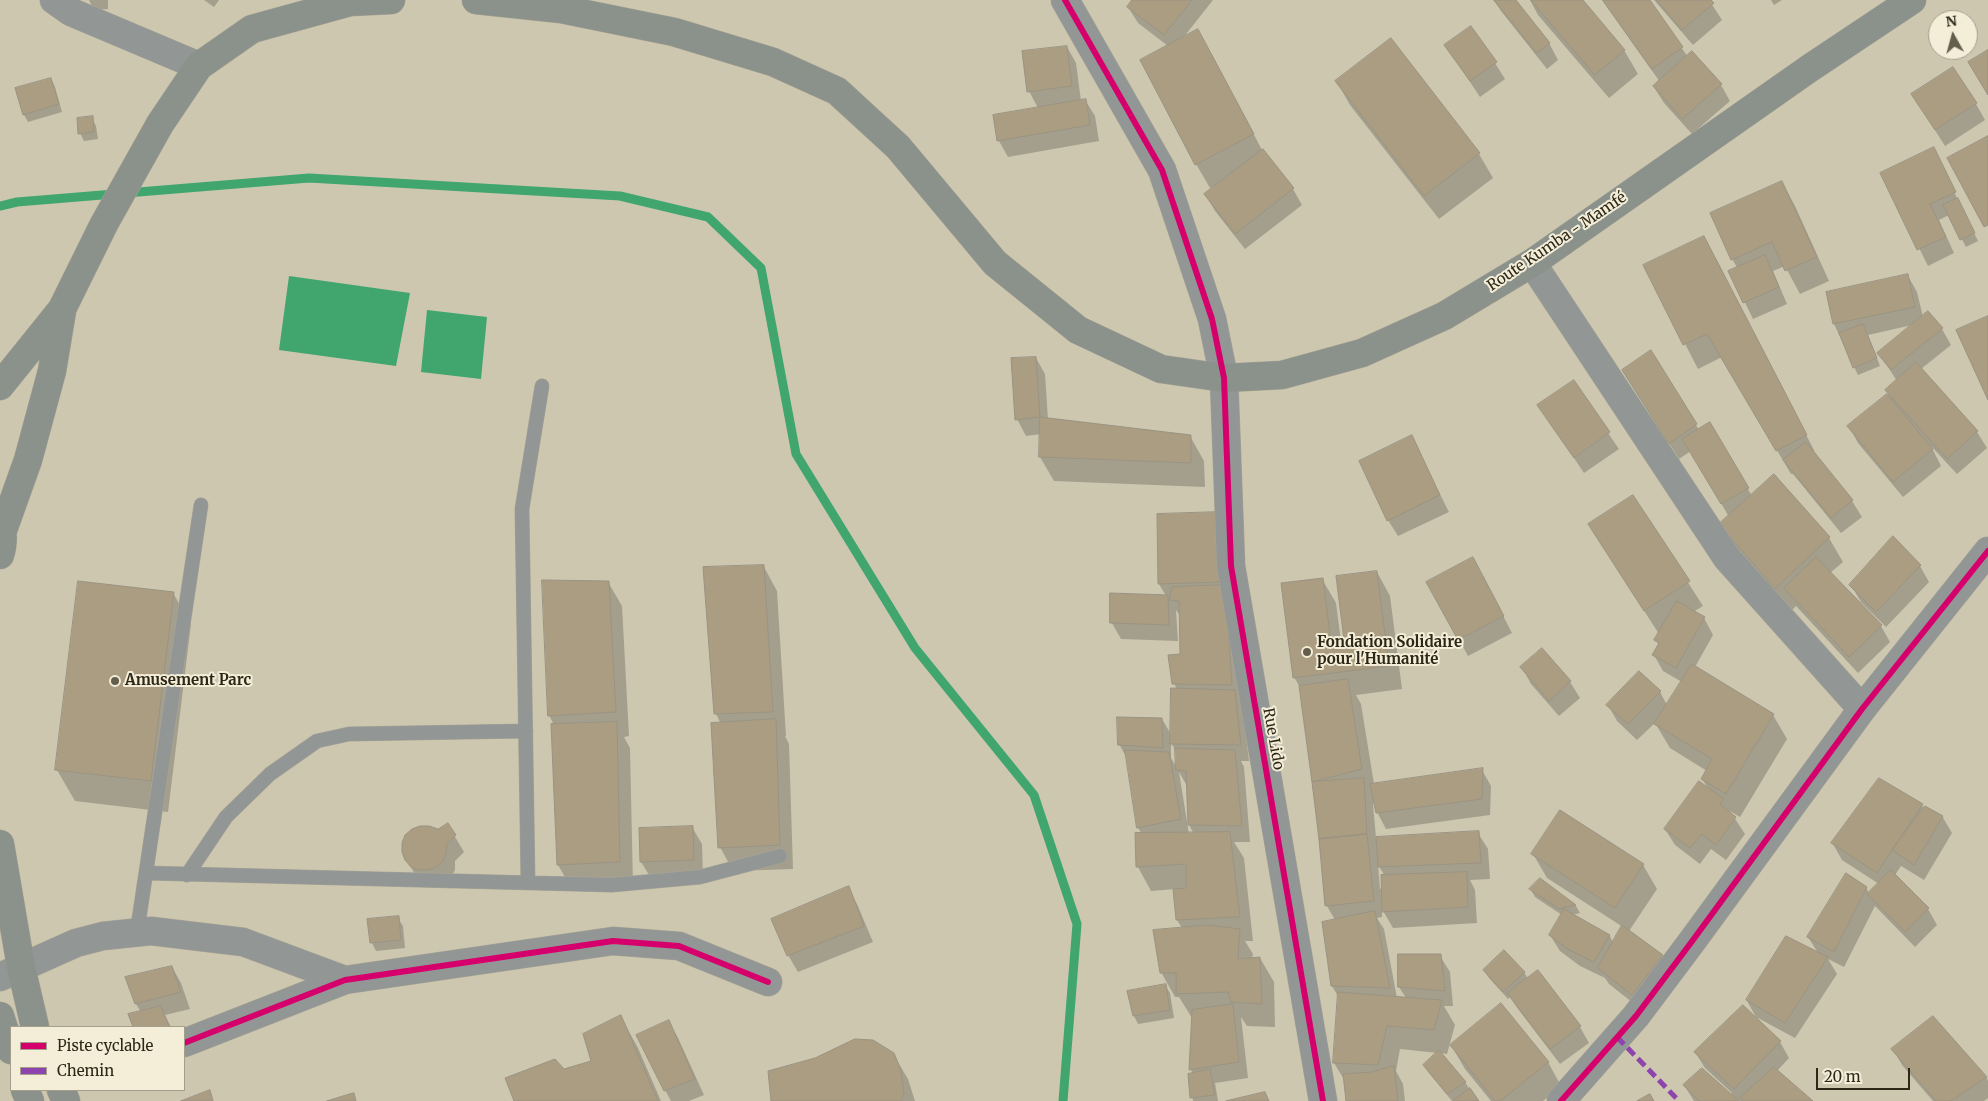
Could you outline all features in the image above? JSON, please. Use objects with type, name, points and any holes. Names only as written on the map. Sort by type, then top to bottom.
[{"type":"highway","points":[[0,386],[62,309],[104,224],[160,124],[199,66],[252,29],[350,2],[391,0]]},
{"type":"highway","name":"Route Kumba - Mamfé","points":[[476,0],[561,9],[674,32],[773,62],[837,91],[898,147],[994,263],[1078,330],[1161,368],[1224,378],[1282,375],[1362,353],[1444,316],[1532,262],[1810,68],[1912,0]]},
{"type":"highway","points":[[1,534],[28,460],[52,371],[62,309]]},
{"type":"highway","points":[[0,844],[11,972],[35,1026]]},
{"type":"highway","points":[[0,1016],[10,1047]]},
{"type":"street","points":[[54,0],[71,12],[199,66]]},
{"type":"street","name":"Rue Lido","points":[[1064,0],[1162,170],[1212,319],[1224,378],[1231,566],[1323,1101]]},
{"type":"street","points":[[1532,262],[1728,558],[1862,709]]},
{"type":"street","points":[[1561,1101],[1636,1016],[1862,709],[1988,550]]},
{"type":"street","points":[[11,972],[76,943],[103,936],[151,931],[243,942],[345,980]]},
{"type":"street","points":[[185,1043],[345,980],[612,941],[679,946],[768,982]]},
{"type":"lane","points":[[528,882],[522,509],[542,386]]},
{"type":"lane","points":[[137,932],[201,505]]},
{"type":"lane","points":[[187,875],[226,817],[270,774],[317,741],[349,734],[526,731]]},
{"type":"lane","points":[[146,874],[612,885],[700,877],[780,856]]},
{"type":"shaded area","points":[[289,276],[410,293],[396,366],[279,350]]},
{"type":"shaded area","points":[[427,310],[487,317],[481,379],[421,372]]},
{"type":"building","points":[[1132,0],[1192,0],[1164,35],[1127,7]]},
{"type":"building","points":[[1494,0],[1516,0],[1550,43],[1537,53]]},
{"type":"building","points":[[1531,0],[1583,0],[1625,50],[1595,75]]},
{"type":"building","points":[[1603,0],[1650,0],[1683,47],[1652,69]]},
{"type":"building","points":[[1657,0],[1711,0],[1714,3],[1682,30]]},
{"type":"building","points":[[1471,26],[1497,62],[1470,81],[1444,45]]},
{"type":"building","points":[[1198,29],[1254,134],[1195,165],[1140,60]]},
{"type":"building","points":[[1391,38],[1480,153],[1424,196],[1335,81]]},
{"type":"building","points":[[1067,46],[1072,86],[1027,92],[1022,51]]},
{"type":"building","points":[[1988,50],[1988,95],[1968,62],[1978,60],[1978,56]]},
{"type":"building","points":[[1692,51],[1722,84],[1682,119],[1653,86]]},
{"type":"building","points":[[1953,67],[1977,103],[1935,130],[1911,94]]},
{"type":"building","points":[[51,78],[59,104],[23,115],[15,88]]},
{"type":"building","points":[[1086,99],[1090,125],[997,141],[993,115]]},
{"type":"building","points":[[93,116],[94,132],[78,134],[77,118]]},
{"type":"building","points":[[1988,136],[1988,225],[1984,227],[1947,158]]},
{"type":"building","points":[[1934,147],[1956,192],[1930,204],[1946,237],[1917,250],[1880,173]]},
{"type":"building","points":[[1263,149],[1294,188],[1235,234],[1204,194]]},
{"type":"building","points":[[1782,181],[1817,257],[1785,271],[1772,242],[1731,260],[1710,213]]},
{"type":"building","points":[[1958,198],[1975,233],[1960,240],[1943,205]]},
{"type":"building","points":[[1704,236],[1807,435],[1776,451],[1707,334],[1683,345],[1643,265]]},
{"type":"building","points":[[1765,255],[1779,287],[1743,303],[1728,271]]},
{"type":"building","points":[[1908,274],[1915,307],[1833,324],[1826,292]]},
{"type":"building","points":[[1928,311],[1943,328],[1891,370],[1877,353]]},
{"type":"building","points":[[1988,316],[1988,400],[1956,330]]},
{"type":"building","points":[[1863,324],[1877,358],[1853,368],[1839,333]]},
{"type":"building","points":[[1651,350],[1697,424],[1669,444],[1622,370]]},
{"type":"building","points":[[1036,357],[1040,417],[1015,420],[1011,358]]},
{"type":"building","points":[[1916,362],[1978,431],[1947,459],[1885,390]]},
{"type":"building","points":[[1574,380],[1610,432],[1574,458],[1537,405]]},
{"type":"building","points":[[1887,394],[1933,449],[1893,482],[1847,426]]},
{"type":"building","points":[[1040,417],[1191,435],[1191,463],[1039,457]]},
{"type":"building","points":[[1710,422],[1749,488],[1721,504],[1682,439]]},
{"type":"building","points":[[1412,435],[1440,495],[1387,521],[1359,461]]},
{"type":"building","points":[[1806,442],[1853,500],[1831,518],[1783,460]]},
{"type":"building","points":[[1774,474],[1830,537],[1775,589],[1719,524]]},
{"type":"building","points":[[1633,495],[1690,581],[1644,611],[1588,524]]},
{"type":"building","points":[[1220,512],[1223,582],[1158,584],[1157,514]]},
{"type":"building","points":[[1893,536],[1921,565],[1876,612],[1849,585]]},
{"type":"building","points":[[1473,557],[1504,616],[1458,640],[1426,582]]},
{"type":"building","points":[[1816,557],[1882,625],[1849,657],[1784,588]]},
{"type":"building","points":[[764,565],[773,712],[714,714],[703,567]]},
{"type":"building","points":[[1377,571],[1389,666],[1293,678],[1281,583],[1323,578],[1332,650],[1345,648],[1336,576]]},
{"type":"building","points":[[542,580],[609,581],[616,712],[548,716]]},
{"type":"building","name":"Amusement Parc","points":[[78,581],[174,592],[151,781],[55,770]]},
{"type":"building","points":[[1225,585],[1232,685],[1172,684],[1168,655],[1180,654],[1179,601],[1169,600],[1172,587]]},
{"type":"building","points":[[1110,593],[1168,595],[1169,625],[1110,623]]},
{"type":"building","points":[[1677,601],[1705,617],[1676,668],[1652,655],[1659,643],[1654,640]]},
{"type":"building","points":[[1542,648],[1571,681],[1549,701],[1520,667]]},
{"type":"building","points":[[1692,664],[1774,714],[1726,794],[1701,779],[1712,759],[1654,724]]},
{"type":"building","points":[[1639,671],[1661,691],[1628,724],[1606,705]]},
{"type":"building","points":[[1348,679],[1362,769],[1312,782],[1299,686]]},
{"type":"building","points":[[1171,688],[1235,690],[1241,745],[1170,744]]},
{"type":"building","points":[[1117,717],[1162,718],[1163,748],[1118,745]]},
{"type":"building","points":[[776,719],[780,845],[718,848],[711,723]]},
{"type":"building","points":[[617,722],[620,862],[557,865],[551,724]]},
{"type":"building","points":[[1175,748],[1235,750],[1242,826],[1188,825],[1186,771],[1176,770]]},
{"type":"building","points":[[1125,750],[1169,752],[1181,819],[1137,828]]},
{"type":"building","points":[[1483,768],[1482,799],[1376,813],[1370,784]]},
{"type":"building","points":[[1364,778],[1367,834],[1319,839],[1312,782]]},
{"type":"building","points":[[1879,778],[1923,804],[1877,873],[1831,843]]},
{"type":"building","points":[[1699,781],[1724,799],[1720,804],[1736,817],[1716,845],[1702,834],[1690,848],[1664,829]]},
{"type":"building","points":[[1925,806],[1943,816],[1914,865],[1892,850]]},
{"type":"building","points":[[1560,810],[1644,864],[1615,908],[1531,854]]},
{"type":"building","points":[[448,823],[456,835],[447,844],[443,861],[436,867],[428,870],[419,870],[411,867],[405,860],[402,852],[402,843],[405,835],[412,829],[420,826],[438,829]]},
{"type":"building","points":[[693,826],[694,860],[640,862],[639,828]]},
{"type":"building","points":[[1479,831],[1481,863],[1378,867],[1376,837]]},
{"type":"building","points":[[1230,832],[1240,917],[1176,920],[1173,889],[1186,888],[1186,864],[1136,867],[1135,833]]},
{"type":"building","points":[[1367,834],[1374,901],[1325,906],[1319,839]]},
{"type":"building","points":[[1891,870],[1929,908],[1905,932],[1867,894]]},
{"type":"building","points":[[1467,872],[1468,907],[1382,912],[1381,875]]},
{"type":"building","points":[[1846,873],[1867,887],[1834,952],[1807,937]]},
{"type":"building","points":[[1540,878],[1576,905],[1559,909],[1529,889]]},
{"type":"building","points":[[849,886],[864,926],[787,956],[771,919]]},
{"type":"building","points":[[1564,909],[1610,935],[1594,962],[1569,950],[1549,935]]},
{"type":"building","points":[[1375,911],[1390,988],[1331,986],[1322,922]]},
{"type":"building","points":[[399,916],[401,940],[370,943],[367,919]]},
{"type":"building","points":[[1208,925],[1240,929],[1238,959],[1260,957],[1262,1004],[1231,1002],[1228,992],[1176,994],[1176,973],[1160,973],[1153,930]]},
{"type":"building","points":[[1622,925],[1663,955],[1632,995],[1598,968]]},
{"type":"building","points":[[1786,936],[1828,957],[1785,1023],[1746,1000]]},
{"type":"building","points":[[1504,950],[1525,972],[1503,992],[1483,970]]},
{"type":"building","points":[[1398,954],[1441,954],[1445,991],[1398,987]]},
{"type":"building","points":[[172,966],[181,992],[135,1004],[125,977]]},
{"type":"building","points":[[1538,970],[1581,1026],[1550,1049],[1507,993]]},
{"type":"building","points":[[1166,984],[1170,1010],[1133,1016],[1127,991]]},
{"type":"building","points":[[1338,992],[1442,1000],[1434,1030],[1387,1026],[1378,1065],[1333,1063]]},
{"type":"building","points":[[1501,1003],[1549,1062],[1500,1101],[1495,1101],[1450,1045]]},
{"type":"building","points":[[1233,1004],[1239,1062],[1189,1070],[1192,1010]]},
{"type":"building","points":[[1743,1005],[1781,1041],[1734,1089],[1694,1052]]},
{"type":"building","points":[[161,1006],[169,1026],[133,1026],[128,1014]]},
{"type":"building","points":[[621,1015],[658,1101],[514,1101],[505,1078],[555,1059],[564,1069],[591,1061],[583,1034]]},
{"type":"building","points":[[1933,1016],[1987,1077],[1951,1101],[1936,1101],[1891,1049]]},
{"type":"building","points":[[669,1020],[695,1079],[664,1091],[636,1035]]},
{"type":"building","points":[[855,1039],[873,1040],[894,1053],[901,1070],[904,1094],[901,1101],[771,1101],[768,1071],[815,1058]]},
{"type":"building","points":[[1439,1050],[1466,1082],[1447,1094],[1423,1065]]},
{"type":"building","points":[[1394,1066],[1398,1101],[1346,1101],[1343,1074],[1371,1072]]},
{"type":"building","points":[[1774,1067],[1813,1101],[1743,1101],[1740,1098]]},
{"type":"building","points":[[1702,1068],[1739,1101],[1699,1101],[1683,1085]]},
{"type":"building","points":[[1210,1069],[1215,1095],[1190,1098],[1188,1074]]},
{"type":"building","points":[[1470,1088],[1479,1101],[1453,1101]]},
{"type":"building","points":[[210,1090],[213,1101],[181,1101]]},
{"type":"building","points":[[1265,1092],[1269,1101],[1226,1101]]},
{"type":"building","points":[[354,1093],[356,1101],[327,1101]]},
{"type":"building","points":[[1650,1094],[1654,1101],[1637,1101]]},
{"type":"waterway","points":[[0,206],[17,202],[309,178],[620,196],[708,217],[761,268],[796,454],[915,648],[1034,795],[1077,924],[1063,1101]]},
{"type":"marked path","points":[[1617,1037],[1679,1101]]},
{"type":"cycle path","points":[[1065,0],[1162,170],[1212,319],[1224,378],[1231,566],[1323,1101]]},
{"type":"cycle path","points":[[1561,1101],[1636,1016],[1862,709],[1988,551]]},
{"type":"cycle path","points":[[185,1043],[345,980],[613,941],[679,946],[768,982]]},
{"type":"place","name":"Fondation Solidaire pour l'Humanité","points":[[1307,652]]},
{"type":"place","name":"Amusement Parc","points":[[115,681]]}]
